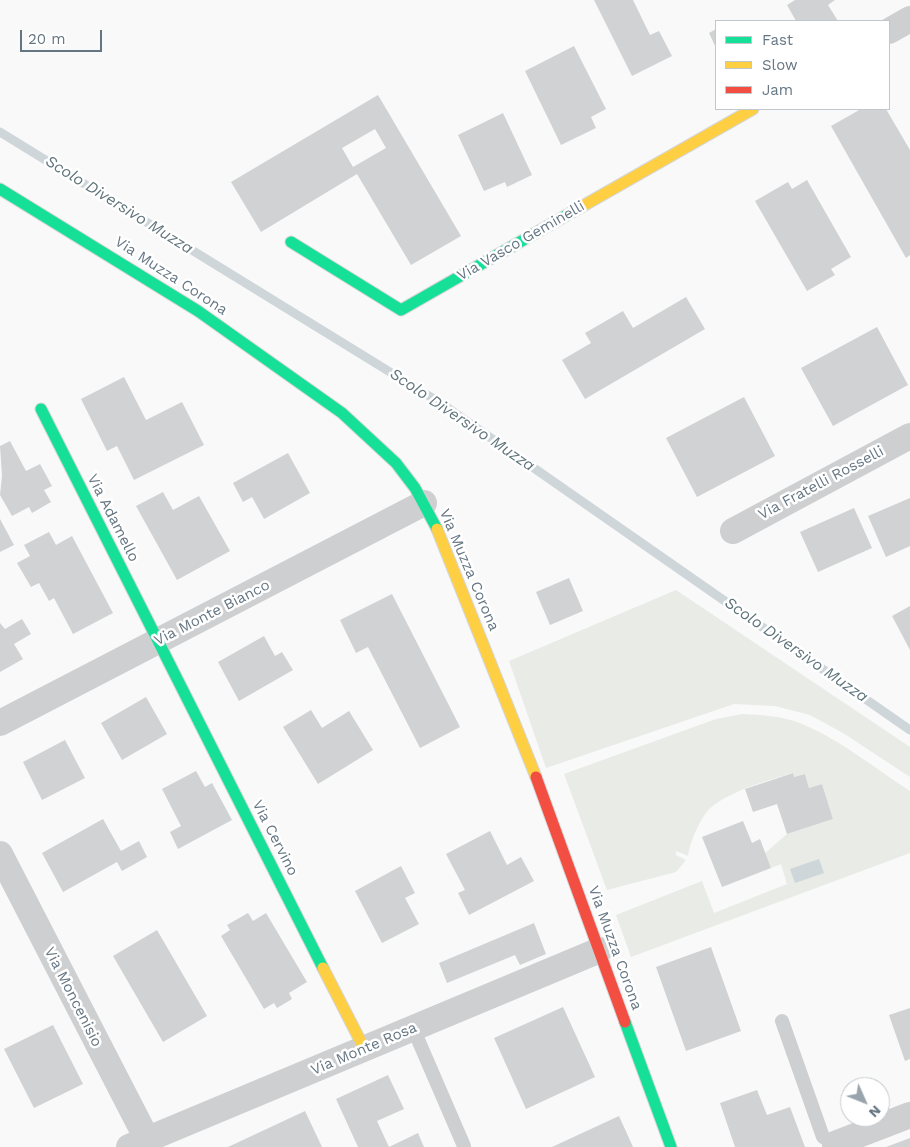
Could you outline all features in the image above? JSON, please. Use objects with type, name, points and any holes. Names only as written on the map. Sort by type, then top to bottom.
[{"type":"street","points":[[890,30],[910,19]]},
{"type":"street","name":"Via Vasco Geminelli","points":[[292,242],[401,310],[751,110]]},
{"type":"street","name":"Via Muzza Corona","points":[[0,189],[85,239],[212,320],[319,395],[362,430],[394,463],[424,503],[440,535],[526,751],[671,1147]]},
{"type":"street","name":"Via Adamello","points":[[41,409],[158,641]]},
{"type":"street","name":"Via Fratelli Rosselli","points":[[732,531],[910,436]]},
{"type":"street","name":"Via Monte Bianco","points":[[0,723],[424,503]]},
{"type":"street","name":"Via Cervino","points":[[158,641],[364,1048]]},
{"type":"street","name":"Via Moncenisio","points":[[0,854],[138,1143]]},
{"type":"street","name":"Via Monte Rosa","points":[[138,1143],[600,950]]},
{"type":"street","points":[[835,1145],[910,1115]]},
{"type":"lane","points":[[782,1021],[822,1137],[835,1145]]},
{"type":"lane","points":[[413,1028],[464,1146]]},
{"type":"shaded area","points":[[676,590],[910,747],[910,777],[843,733],[810,715],[775,706],[734,704],[546,768],[509,661]]},
{"type":"shaded area","points":[[742,714],[765,715],[787,719],[816,730],[910,791],[910,853],[631,957],[616,915],[702,881],[714,913],[787,884],[781,864],[771,868],[765,853],[787,834],[833,819],[822,784],[809,788],[805,774],[794,777],[792,773],[732,794],[709,809],[694,836],[688,856],[676,851],[676,855],[686,860],[676,872],[607,890],[564,774],[716,719]]},
{"type":"shaded area","points":[[819,859],[824,873],[795,883],[790,869]]},
{"type":"building","points":[[594,0],[633,0],[650,35],[659,31],[672,56],[632,76]]},
{"type":"building","points":[[795,0],[835,0],[828,5],[837,20],[795,20],[787,5]]},
{"type":"building","points":[[715,30],[715,46],[709,33]]},
{"type":"building","points":[[574,46],[606,109],[591,117],[596,128],[561,145],[525,71]]},
{"type":"building","points":[[378,95],[461,236],[411,265],[357,174],[261,232],[231,182]],"holes":[[[375,129],[386,148],[353,167],[342,148]]]},
{"type":"building","points":[[859,110],[887,110],[910,150],[910,255],[906,258],[831,126]]},
{"type":"building","points":[[503,113],[532,175],[507,187],[505,182],[484,191],[458,135]]},
{"type":"building","points":[[807,180],[851,257],[831,269],[835,275],[807,291],[755,201],[788,182],[792,189]]},
{"type":"building","points":[[686,297],[705,329],[585,399],[562,360],[591,343],[585,333],[623,311],[633,328]]},
{"type":"building","points":[[877,327],[908,385],[833,426],[801,368]]},
{"type":"building","points":[[124,377],[146,420],[182,402],[204,445],[134,480],[117,446],[107,451],[81,399]]},
{"type":"building","points":[[744,397],[775,456],[697,497],[666,438]]},
{"type":"building","points":[[10,441],[26,471],[40,464],[52,486],[44,490],[51,502],[32,513],[29,507],[12,516],[0,495],[2,476],[0,446]]},
{"type":"building","points":[[288,453],[310,493],[264,519],[252,497],[243,502],[233,483]]},
{"type":"building","points":[[163,492],[173,510],[199,496],[230,551],[177,580],[136,506]]},
{"type":"building","points":[[910,498],[910,546],[886,557],[868,516]]},
{"type":"building","points":[[854,508],[872,548],[818,572],[800,532]]},
{"type":"building","points":[[0,519],[14,545],[0,552]]},
{"type":"building","points":[[49,532],[56,545],[72,536],[113,613],[73,634],[54,598],[49,601],[39,583],[31,587],[17,563],[30,556],[24,545]]},
{"type":"building","points":[[569,578],[583,611],[550,625],[536,592]]},
{"type":"building","points":[[392,594],[460,727],[420,748],[368,647],[356,653],[340,620]]},
{"type":"building","points":[[910,606],[910,650],[892,616]]},
{"type":"building","points":[[22,619],[31,634],[14,644],[23,659],[0,672],[0,623],[5,629]]},
{"type":"building","points":[[264,636],[275,656],[282,652],[293,670],[239,701],[218,662]]},
{"type":"building","points":[[146,697],[167,734],[122,760],[101,723]]},
{"type":"building","points":[[311,710],[322,728],[349,711],[373,750],[318,784],[283,727]]},
{"type":"building","points":[[65,740],[85,778],[42,800],[23,762]]},
{"type":"building","points":[[196,771],[205,787],[212,783],[232,820],[178,849],[170,832],[181,826],[162,789]]},
{"type":"building","points":[[793,773],[794,777],[805,774],[809,788],[822,784],[833,819],[787,834],[777,804],[753,812],[745,789]]},
{"type":"building","points":[[103,819],[121,851],[139,841],[147,857],[122,871],[117,862],[63,892],[42,853]]},
{"type":"building","points":[[743,821],[752,843],[760,839],[771,868],[722,887],[702,837]]},
{"type":"building","points":[[490,831],[507,865],[521,857],[534,881],[469,915],[458,893],[465,890],[446,854]]},
{"type":"building","points":[[401,866],[415,893],[405,898],[419,924],[382,943],[355,891]]},
{"type":"building","points":[[248,913],[253,921],[266,913],[307,982],[289,993],[292,999],[277,1008],[274,1003],[264,1009],[221,936],[230,930],[227,925]]},
{"type":"building","points":[[534,923],[546,954],[520,965],[515,955],[447,983],[439,963]]},
{"type":"building","points":[[157,930],[207,1016],[163,1042],[113,956]]},
{"type":"building","points":[[711,947],[741,1031],[686,1051],[656,967]]},
{"type":"building","points":[[563,1007],[595,1077],[526,1109],[494,1038]]},
{"type":"building","points":[[910,1008],[910,1059],[905,1061],[889,1015]]},
{"type":"building","points":[[53,1025],[83,1084],[34,1108],[4,1049]]},
{"type":"building","points":[[388,1075],[404,1109],[377,1121],[389,1147],[358,1147],[336,1099]]},
{"type":"building","points":[[757,1090],[767,1115],[790,1107],[805,1147],[735,1147],[720,1103]]},
{"type":"building","points":[[305,1111],[322,1147],[228,1147]]},
{"type":"building","points":[[619,1116],[633,1147],[552,1147]]},
{"type":"building","points":[[418,1133],[424,1147],[389,1147]]},
{"type":"building","points":[[910,1138],[910,1147],[886,1147]]},
{"type":"waterway","name":"Scolo Diversivo Muzza","points":[[0,132],[442,404],[910,730]]},
{"type":"traffic: fast","points":[[0,189],[198,311],[342,413],[396,463],[415,488],[437,529]]},
{"type":"traffic: fast","points":[[291,242],[401,310],[581,207]]},
{"type":"traffic: fast","points":[[41,409],[323,968]]},
{"type":"traffic: fast","points":[[625,1022],[671,1147]]},
{"type":"traffic: slow","points":[[581,207],[751,110]]},
{"type":"traffic: slow","points":[[437,529],[536,777]]},
{"type":"traffic: slow","points":[[323,968],[364,1048]]},
{"type":"traffic: jam","points":[[536,777],[625,1022]]}]
